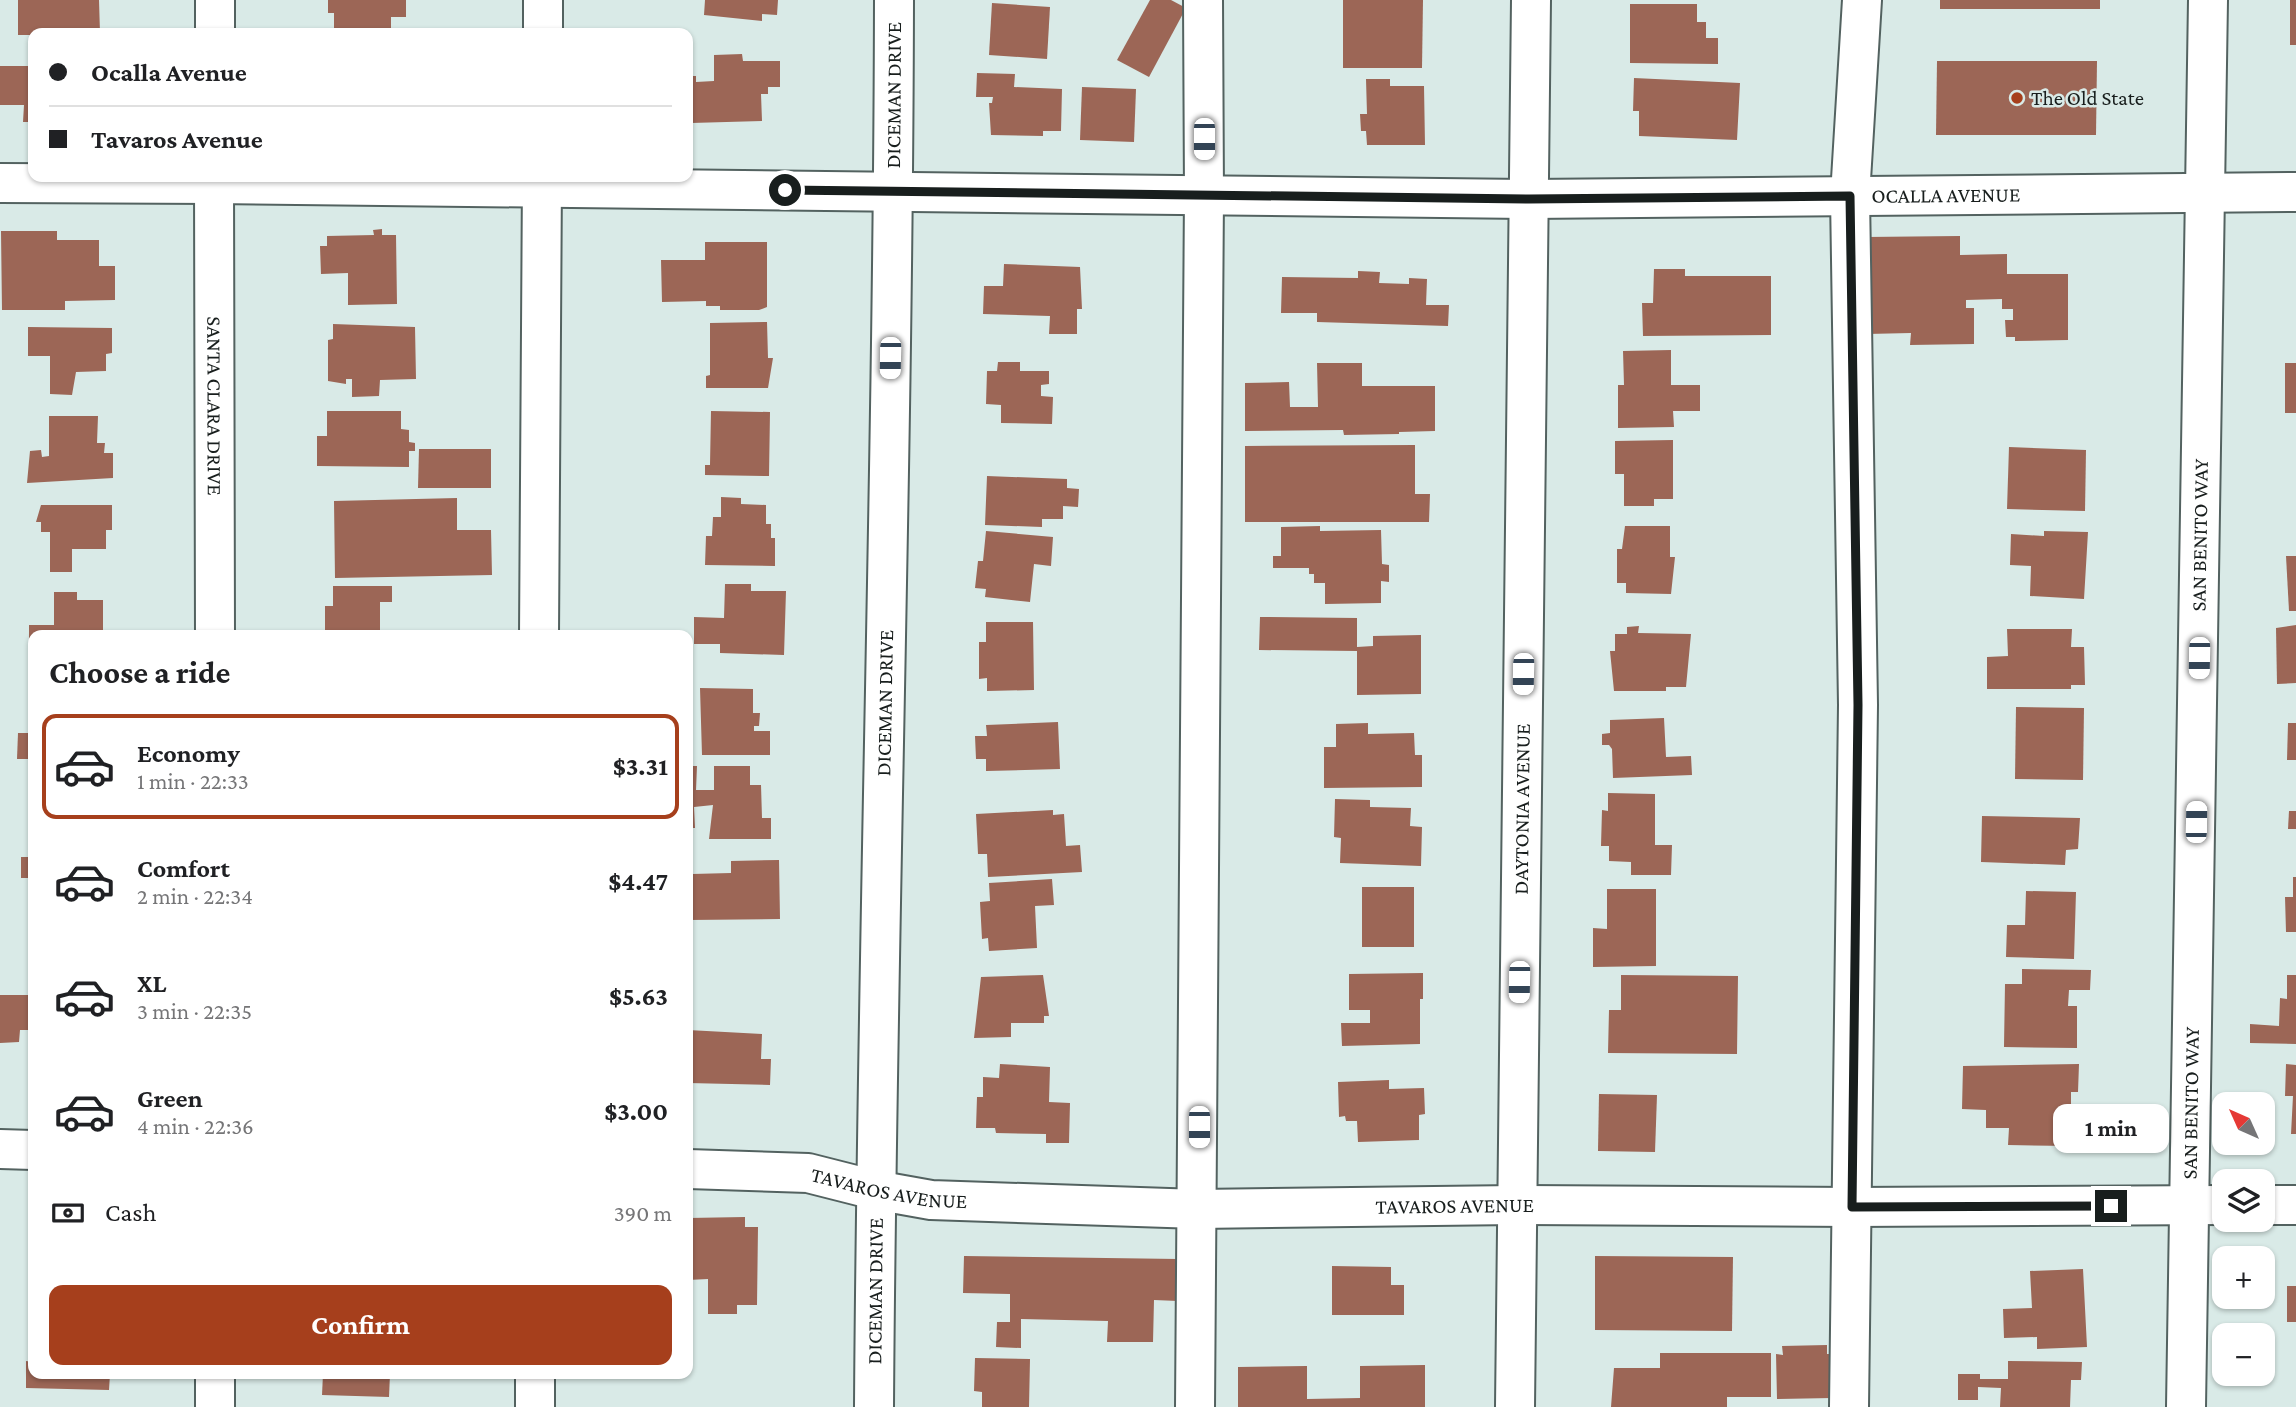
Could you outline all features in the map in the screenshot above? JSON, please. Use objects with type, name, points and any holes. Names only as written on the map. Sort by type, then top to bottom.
[{"type":"street","points":[[215,0],[215,28]]},
{"type":"street","points":[[543,0],[543,28]]},
{"type":"street","name":"DICEMAN DRIVE","points":[[874,1407],[875,1191],[894,191],[894,0]]},
{"type":"street","points":[[1195,1407],[1204,195],[1203,0]]},
{"type":"street","name":"DAYTONIA AVENUE","points":[[1515,1407],[1531,0]]},
{"type":"street","points":[[1849,1407],[1858,705],[1850,196],[1862,0]]},
{"type":"street","name":"SAN BENITO WAY","points":[[2186,1407],[2207,1205],[2208,0]]},
{"type":"street","name":"OCALLA AVENUE","points":[[0,183],[71,182]]},
{"type":"street","name":"SANTA CLARA DRIVE","points":[[214,182],[215,630]]},
{"type":"street","points":[[539,630],[542,182]]},
{"type":"street","name":"OCALLA AVENUE","points":[[542,182],[894,191],[1529,199],[2296,192]]},
{"type":"street","points":[[0,1149],[28,1150]]},
{"type":"street","name":"TAVAROS AVENUE","points":[[693,1169],[808,1174],[875,1191],[931,1200],[1198,1209],[1516,1205],[2207,1205]]},
{"type":"street","points":[[2275,1205],[2296,1205]]},
{"type":"street","points":[[215,1379],[215,1407]]},
{"type":"street","points":[[535,1379],[535,1407]]},
{"type":"building","points":[[18,0],[99,0],[100,28],[28,28],[28,35],[18,35]]},
{"type":"building","points":[[328,0],[406,0],[406,17],[391,17],[391,28],[334,28],[334,13],[328,13]]},
{"type":"building","points":[[705,0],[778,0],[777,15],[762,14],[762,21],[704,15]]},
{"type":"building","points":[[1150,0],[1171,0],[1186,8],[1149,77],[1117,60]]},
{"type":"building","points":[[1343,0],[1423,0],[1422,68],[1343,68]]},
{"type":"building","points":[[1940,0],[2100,0],[2100,9],[1940,9]]},
{"type":"building","points":[[2290,0],[2296,0],[2296,45],[2290,45]]},
{"type":"building","points":[[992,3],[1050,7],[1047,59],[989,55]]},
{"type":"building","points":[[1630,4],[1697,4],[1697,22],[1706,22],[1706,38],[1718,38],[1718,64],[1630,63]]},
{"type":"building","points":[[742,54],[743,61],[780,61],[780,87],[768,87],[768,94],[761,94],[762,121],[693,123],[693,76],[696,76],[696,82],[714,81],[714,55]]},
{"type":"building","name":"The Old State","points":[[1937,61],[2097,61],[2096,135],[1936,135]]},
{"type":"building","points":[[0,66],[28,66],[28,122],[23,122],[24,105],[0,105]]},
{"type":"building","points":[[977,73],[1015,74],[1014,87],[1062,89],[1061,131],[1043,131],[1043,136],[991,135],[989,103],[992,103],[993,97],[976,97]]},
{"type":"building","points":[[1634,78],[1740,83],[1737,140],[1639,136],[1639,111],[1633,111]]},
{"type":"building","points":[[1366,79],[1390,79],[1390,86],[1424,86],[1425,145],[1367,145],[1366,131],[1361,131],[1360,114],[1367,114]]},
{"type":"building","points":[[1082,87],[1136,89],[1134,142],[1080,140]]},
{"type":"building","points":[[382,229],[382,235],[396,235],[397,304],[348,305],[348,273],[321,274],[320,246],[327,246],[327,236],[374,235],[373,230]]},
{"type":"building","points":[[1,231],[57,231],[57,240],[99,240],[99,266],[115,266],[115,300],[65,301],[65,310],[2,310]]},
{"type":"building","points":[[1960,236],[1960,255],[2007,254],[2007,274],[2068,274],[2068,340],[2015,341],[2015,337],[2006,337],[2005,320],[2013,320],[2013,309],[2002,309],[2002,299],[1966,300],[1966,308],[1974,308],[1974,344],[1910,345],[1911,333],[1867,334],[1866,237]]},
{"type":"building","points":[[705,242],[767,242],[767,307],[759,310],[720,310],[720,306],[706,306],[706,301],[662,302],[661,260],[705,260]]},
{"type":"building","points":[[1004,264],[1080,267],[1082,309],[1077,309],[1077,334],[1049,334],[1050,316],[983,314],[984,286],[1003,286]]},
{"type":"building","points":[[1654,269],[1685,269],[1685,276],[1771,276],[1771,335],[1643,336],[1642,303],[1653,303]]},
{"type":"building","points":[[1358,271],[1380,272],[1379,283],[1409,284],[1409,278],[1427,279],[1426,305],[1449,305],[1448,326],[1317,322],[1317,313],[1281,313],[1282,277],[1358,278]]},
{"type":"building","points":[[767,322],[768,358],[773,358],[768,388],[706,388],[706,376],[710,375],[710,323]]},
{"type":"building","points":[[333,324],[415,327],[416,379],[380,380],[379,396],[352,397],[352,379],[346,379],[346,384],[328,381],[328,340],[333,339]]},
{"type":"building","points":[[28,327],[112,328],[112,353],[106,354],[106,371],[76,372],[72,395],[50,394],[50,356],[28,356]]},
{"type":"building","points":[[1671,350],[1671,385],[1700,385],[1700,411],[1673,411],[1674,427],[1618,428],[1618,385],[1624,385],[1623,351]]},
{"type":"building","points":[[998,362],[1020,362],[1020,371],[1049,371],[1049,384],[1041,385],[1041,396],[1053,397],[1052,424],[1001,423],[1001,405],[986,404],[987,371],[997,371]]},
{"type":"building","points":[[1317,363],[1362,363],[1362,386],[1435,386],[1435,431],[1344,435],[1343,430],[1245,431],[1245,383],[1289,382],[1290,407],[1318,407]]},
{"type":"building","points":[[2285,363],[2296,363],[2296,413],[2285,413]]},
{"type":"building","points":[[327,411],[401,411],[401,429],[409,430],[409,442],[415,443],[415,451],[409,451],[409,467],[317,466],[317,436],[327,436]]},
{"type":"building","points":[[711,411],[770,412],[769,476],[705,475],[705,465],[710,465]]},
{"type":"building","points":[[49,416],[98,416],[97,443],[105,443],[104,453],[113,453],[113,478],[27,483],[30,451],[41,450],[42,457],[49,456]]},
{"type":"building","points":[[1673,440],[1673,499],[1654,499],[1654,506],[1624,506],[1624,474],[1615,474],[1615,441]]},
{"type":"building","points":[[1415,445],[1415,494],[1430,494],[1429,522],[1245,522],[1245,446]]},
{"type":"building","points":[[2009,447],[2086,450],[2085,511],[2007,509]]},
{"type":"building","points":[[419,449],[491,449],[491,488],[418,488]]},
{"type":"building","points":[[987,476],[1067,479],[1067,488],[1079,489],[1078,507],[1063,506],[1063,519],[1042,519],[1042,527],[985,525]]},
{"type":"building","points":[[721,497],[741,498],[741,504],[766,505],[766,524],[771,524],[771,538],[775,538],[775,566],[705,565],[706,536],[712,536],[713,517],[721,517]]},
{"type":"building","points":[[457,498],[457,530],[491,530],[492,575],[335,578],[334,501]]},
{"type":"building","points":[[41,505],[112,505],[112,530],[106,530],[106,549],[72,549],[72,572],[50,572],[50,532],[41,532],[41,522],[36,522]]},
{"type":"building","points":[[1320,526],[1320,531],[1381,530],[1382,564],[1389,565],[1389,582],[1381,581],[1381,603],[1325,604],[1325,583],[1314,583],[1314,574],[1309,574],[1309,568],[1273,568],[1273,556],[1281,556],[1281,527]]},
{"type":"building","points":[[1625,526],[1670,526],[1670,557],[1675,557],[1671,594],[1626,593],[1626,583],[1617,583],[1617,549],[1622,549]]},
{"type":"building","points":[[986,531],[1053,537],[1051,566],[1034,564],[1030,602],[985,597],[986,589],[975,588],[978,561],[983,561]]},
{"type":"building","points":[[2044,531],[2088,532],[2084,599],[2030,596],[2031,566],[2010,565],[2011,534],[2044,536]]},
{"type":"building","points":[[2286,556],[2296,556],[2296,611],[2289,611]]},
{"type":"building","points":[[725,584],[751,584],[751,591],[786,591],[784,655],[720,653],[720,644],[694,644],[694,617],[724,618]]},
{"type":"building","points":[[333,586],[392,586],[392,602],[380,602],[380,630],[325,630],[325,606],[333,606]]},
{"type":"building","points":[[54,592],[77,592],[77,600],[103,600],[103,630],[29,630],[29,625],[54,625]]},
{"type":"building","points":[[1260,617],[1357,618],[1357,647],[1373,646],[1373,636],[1421,635],[1421,694],[1357,695],[1357,651],[1259,650]]},
{"type":"building","points":[[986,622],[1033,622],[1034,690],[987,691],[987,678],[979,679],[979,642],[986,642]]},
{"type":"building","points":[[2296,625],[2296,683],[2277,684],[2276,628]]},
{"type":"building","points":[[1639,626],[1638,633],[1691,634],[1686,687],[1666,687],[1666,691],[1614,691],[1610,651],[1615,651],[1615,634],[1627,634],[1627,627]]},
{"type":"building","points":[[2007,629],[2072,629],[2071,647],[2084,647],[2085,685],[2071,685],[2071,689],[1987,689],[1987,657],[2008,656]]},
{"type":"building","points":[[700,688],[753,689],[753,713],[760,713],[759,726],[754,726],[754,731],[770,731],[770,755],[702,755]]},
{"type":"building","points":[[2016,707],[2084,708],[2083,780],[2015,779]]},
{"type":"building","points":[[1664,718],[1666,757],[1691,756],[1692,775],[1613,778],[1612,749],[1609,745],[1602,745],[1602,734],[1610,733],[1610,720]]},
{"type":"building","points":[[1058,722],[1060,769],[986,771],[986,759],[976,759],[975,736],[987,736],[986,725]]},
{"type":"building","points":[[1368,723],[1368,734],[1414,733],[1415,755],[1422,755],[1422,787],[1324,788],[1324,747],[1336,747],[1336,724]]},
{"type":"building","points":[[2288,723],[2296,723],[2296,760],[2287,760]]},
{"type":"building","points":[[18,733],[28,733],[28,759],[17,759]]},
{"type":"building","points":[[693,766],[697,766],[696,790],[714,790],[714,766],[750,766],[750,785],[761,785],[762,818],[771,818],[771,839],[709,839],[713,805],[694,807],[693,828]]},
{"type":"building","points":[[1608,793],[1655,794],[1655,845],[1672,845],[1671,875],[1631,875],[1631,862],[1609,861],[1609,846],[1601,846],[1602,810],[1608,811]]},
{"type":"building","points":[[1335,799],[1370,800],[1370,807],[1411,808],[1410,826],[1422,827],[1421,866],[1340,863],[1341,838],[1334,837]]},
{"type":"building","points":[[1053,810],[1053,815],[1064,814],[1066,846],[1080,845],[1082,872],[988,877],[987,854],[978,854],[976,814]]},
{"type":"building","points":[[2289,811],[2296,811],[2296,829],[2288,829]]},
{"type":"building","points":[[1982,816],[2080,818],[2078,849],[2066,850],[2065,865],[1981,862]]},
{"type":"building","points":[[21,857],[28,857],[28,878],[21,878]]},
{"type":"building","points":[[779,860],[780,919],[693,920],[693,874],[731,873],[731,861]]},
{"type":"building","points":[[2293,877],[2296,877],[2296,932],[2286,932],[2285,897],[2293,897]]},
{"type":"building","points":[[1052,879],[1054,905],[1035,906],[1037,948],[989,951],[988,938],[982,939],[980,902],[990,901],[989,883]]},
{"type":"building","points":[[1362,887],[1414,887],[1414,947],[1362,947]]},
{"type":"building","points":[[1607,889],[1656,889],[1656,966],[1593,967],[1593,928],[1607,929]]},
{"type":"building","points":[[2026,891],[2076,892],[2074,959],[2006,957],[2007,925],[2025,925]]},
{"type":"building","points":[[2022,969],[2091,970],[2090,990],[2069,990],[2068,1006],[2077,1006],[2077,1048],[2004,1047],[2005,984],[2022,984]]},
{"type":"building","points":[[1423,973],[1420,1044],[1342,1046],[1341,1023],[1370,1023],[1370,1010],[1349,1010],[1349,974]]},
{"type":"building","points":[[1043,975],[1049,1016],[1044,1016],[1044,1023],[1011,1023],[1011,1037],[974,1038],[981,977]]},
{"type":"building","points":[[1621,975],[1738,976],[1737,1054],[1608,1053],[1609,1010],[1621,1010]]},
{"type":"building","points":[[2287,975],[2296,975],[2296,1044],[2250,1043],[2250,1024],[2279,1026],[2280,998],[2287,999]]},
{"type":"building","points":[[0,995],[28,995],[28,1030],[20,1030],[19,1042],[0,1043]]},
{"type":"building","points":[[693,1030],[762,1034],[761,1059],[771,1059],[770,1085],[693,1083]]},
{"type":"building","points":[[1000,1064],[1050,1067],[1049,1102],[1070,1103],[1069,1143],[1046,1143],[1046,1134],[996,1133],[995,1128],[976,1128],[977,1097],[983,1097],[983,1077],[999,1078]]},
{"type":"building","points":[[2079,1064],[2078,1092],[2071,1092],[2071,1146],[2008,1145],[2009,1128],[1986,1128],[1986,1110],[1962,1109],[1963,1066]]},
{"type":"building","points":[[2286,1064],[2296,1065],[2296,1134],[2291,1134],[2293,1096],[2285,1096]]},
{"type":"building","points":[[1389,1080],[1389,1089],[1424,1088],[1425,1114],[1419,1115],[1419,1140],[1358,1142],[1357,1121],[1346,1121],[1345,1116],[1339,1117],[1338,1082]]},
{"type":"building","points":[[1599,1094],[1657,1095],[1655,1152],[1598,1151]]},
{"type":"building","points":[[745,1217],[745,1227],[758,1227],[757,1305],[737,1305],[737,1314],[708,1314],[708,1279],[693,1280],[693,1218]]},
{"type":"building","points":[[964,1256],[1178,1259],[1178,1301],[1154,1300],[1153,1342],[1107,1342],[1108,1321],[1021,1319],[1021,1348],[996,1347],[997,1322],[1010,1322],[1010,1294],[963,1293]]},
{"type":"building","points":[[1595,1256],[1733,1257],[1732,1331],[1595,1330]]},
{"type":"building","points":[[1332,1266],[1391,1267],[1391,1285],[1404,1285],[1404,1315],[1332,1315]]},
{"type":"building","points":[[2083,1269],[2087,1347],[2037,1349],[2037,1337],[2004,1338],[2003,1309],[2032,1308],[2030,1271]]},
{"type":"building","points":[[2287,1286],[2296,1286],[2296,1322],[2287,1322]]},
{"type":"building","points":[[1827,1345],[1827,1354],[1832,1354],[1832,1398],[1777,1399],[1776,1354],[1783,1355],[1782,1346]]},
{"type":"building","points":[[1660,1353],[1771,1353],[1771,1397],[1727,1397],[1727,1407],[1611,1407],[1614,1368],[1660,1368]]},
{"type":"building","points":[[975,1358],[1030,1359],[1029,1407],[982,1407],[982,1392],[974,1391]]},
{"type":"building","points":[[26,1361],[28,1379],[110,1379],[109,1390],[26,1388]]},
{"type":"building","points":[[2008,1361],[2082,1362],[2081,1380],[2071,1380],[2070,1407],[2000,1407],[2001,1388],[1978,1387],[1978,1400],[1958,1400],[1958,1374],[1980,1374],[1980,1379],[2008,1379]]},
{"type":"building","points":[[1425,1365],[1425,1407],[1238,1407],[1238,1367],[1307,1366],[1307,1399],[1360,1398],[1360,1366]]},
{"type":"building","points":[[323,1379],[390,1379],[389,1397],[322,1395]]},
{"type":"place","name":"The Old State","points":[[2017,98]]},
{"type":"route","points":[[785,190],[1529,199],[1850,196],[1858,705],[1852,1207],[2111,1206]]}]
